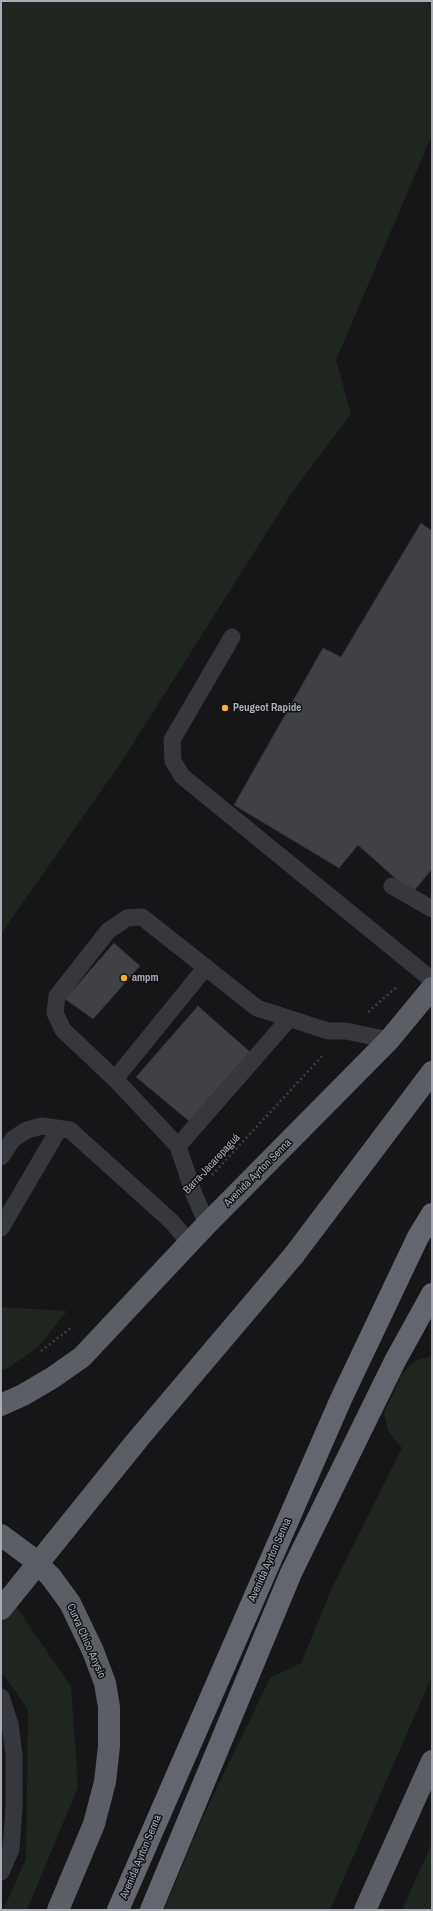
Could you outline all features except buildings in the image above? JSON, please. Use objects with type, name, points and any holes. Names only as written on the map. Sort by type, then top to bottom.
[{"type":"highway","name":"Avenida Ayrton Senna","points":[[1,1405],[23,1395],[52,1378],[82,1357],[207,1224],[389,1040],[432,988]]},
{"type":"highway","points":[[1,1609],[139,1438],[294,1255],[432,1072]]},
{"type":"highway","name":"Avenida Ayrton Senna","points":[[118,1910],[267,1565],[344,1392],[418,1237],[432,1214]]},
{"type":"highway","points":[[151,1910],[291,1573],[395,1361],[432,1294]]},
{"type":"highway","points":[[1,1519],[18,1538],[32,1558]]},
{"type":"highway","name":"Curva Chico Anysio","points":[[1,1535],[32,1558],[51,1577],[70,1603],[93,1651],[104,1683],[108,1707],[109,1746],[105,1782],[94,1824],[58,1910]]},
{"type":"highway","points":[[366,1910],[432,1761]]},
{"type":"lane","points":[[232,637],[172,740],[173,762],[182,776],[432,980]]},
{"type":"lane","points":[[392,886],[432,909]]},
{"type":"lane","points":[[207,1224],[194,1194],[178,1146],[115,1079],[63,1030],[55,1013],[57,996],[108,931],[127,918],[142,917],[257,1008],[328,1031],[346,1031],[389,1040]]},
{"type":"lane","points":[[115,1079],[206,967]]},
{"type":"lane","points":[[178,1146],[289,1019]]},
{"type":"lane","points":[[1,1157],[13,1140],[27,1130],[42,1126],[70,1130],[171,1221],[190,1243]]},
{"type":"lane","points":[[1,1228],[59,1128]]},
{"type":"lane","points":[[1,1697],[10,1724],[14,1755],[14,1808],[11,1849],[1,1872]]},
{"type":"path","name":"Barra-Jacarepaguá","points":[[194,1194],[346,1031],[418,968]]},
{"type":"path","points":[[39,1353],[75,1325]]},
{"type":"shaded area","points":[[1,1],[432,1],[432,135],[336,360],[351,414],[293,491],[122,761],[1,934]]},
{"type":"shaded area","points":[[1,1307],[67,1311],[38,1347],[8,1368],[1,1370]]},
{"type":"shaded area","points":[[432,1356],[432,1676],[330,1910],[164,1910],[202,1819],[270,1678],[301,1663],[332,1588],[402,1448],[388,1431],[384,1413],[403,1372],[417,1360]]},
{"type":"shaded area","points":[[1,1584],[71,1687],[78,1787],[27,1910],[3,1910],[26,1859],[28,1710],[1,1671]]},
{"type":"shaded area","points":[[432,1843],[432,1910],[402,1910]]},
{"type":"place","name":"Peugeot Rapide","points":[[225,708]]},
{"type":"place","name":"ampm","points":[[124,978]]}]
